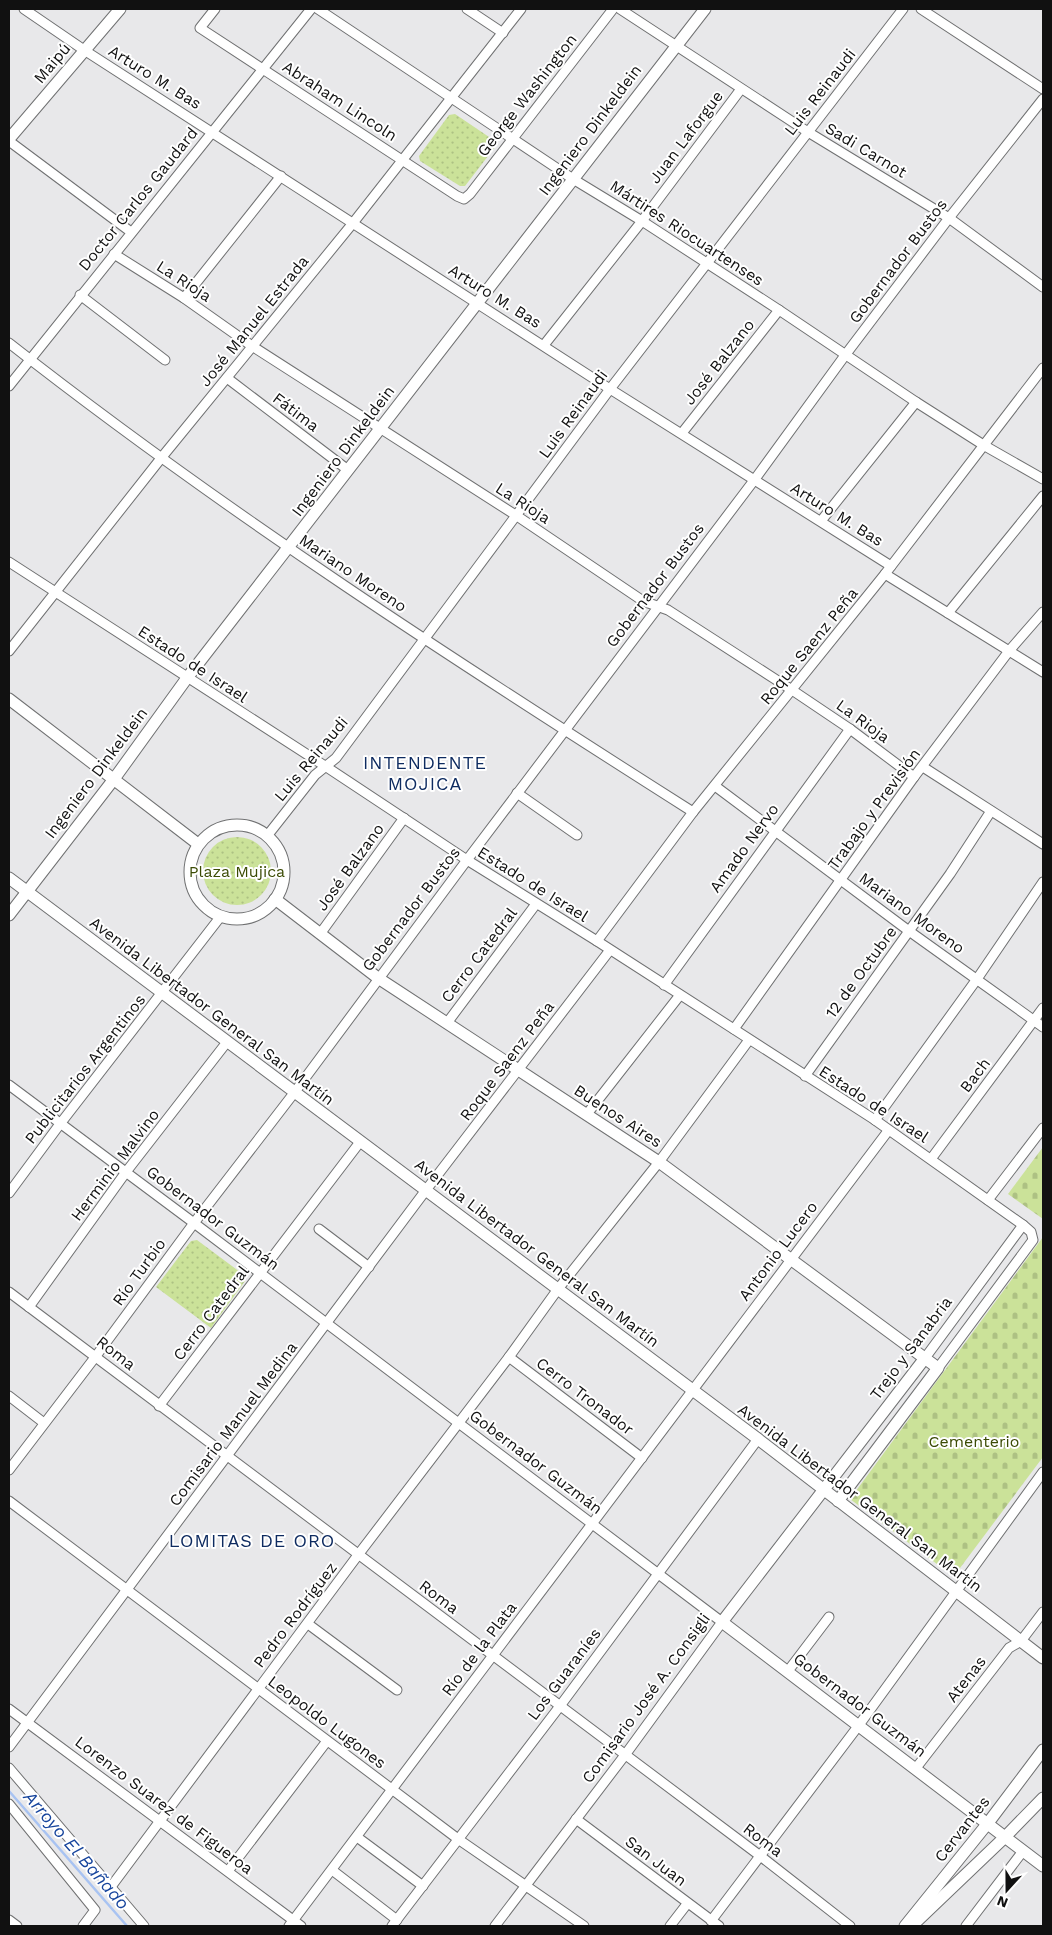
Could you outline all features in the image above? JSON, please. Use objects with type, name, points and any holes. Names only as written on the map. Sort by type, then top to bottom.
[{"type":"main road","name":"Maipú","points":[[9,140],[120,9]]},
{"type":"main road","name":"Ingeniero Dinkeldein","points":[[9,915],[114,779],[187,678],[289,548],[379,428],[478,304],[705,9]]},
{"type":"main road","points":[[9,699],[198,844]]},
{"type":"main road","points":[[238,824],[254,828],[267,836],[276,846],[282,859],[284,873],[282,886],[275,899],[264,910],[251,916],[236,919],[221,916],[210,910],[201,902],[192,886],[189,868],[192,855],[198,844],[209,833],[223,826],[238,824]]},
{"type":"main road","name":"Avenida Libertador General San Martín","points":[[9,878],[758,1439],[1043,1658]]},
{"type":"main road","name":"Buenos Aires","points":[[275,899],[378,978],[659,1162],[938,1368]]},
{"type":"main road","name":"Trejo y Sanabria","points":[[824,1490],[925,1358]]},
{"type":"main road","name":"Trejo y Sanabria","points":[[838,1501],[938,1368]]},
{"type":"main road","name":"Comisario José A. Consigli","points":[[722,1622],[824,1490]]},
{"type":"main road","name":"Gobernador Guzmán","points":[[722,1622],[1043,1866]]},
{"type":"main road","name":"Cervantes","points":[[905,1926],[988,1823],[1043,1750]]},
{"type":"main road","name":"Cervantes","points":[[912,1926],[1005,1838],[1043,1798]]},
{"type":"street","name":"Arturo M. Bas","points":[[24,9],[84,50],[610,389],[891,566]]},
{"type":"street","name":"Abraham Lincoln","points":[[215,9],[200,28],[401,160],[464,199]]},
{"type":"street","name":"Doctor Carlos Gaudard","points":[[9,386],[311,9]]},
{"type":"street","name":"Mártires Riocuartenses","points":[[318,9],[512,139],[779,310],[916,402],[985,446],[1043,479]]},
{"type":"street","points":[[467,9],[502,33]]},
{"type":"street","name":"José Manuel Estrada","points":[[9,651],[162,457],[353,223],[521,9]]},
{"type":"street","name":"George Washington","points":[[464,199],[470,194],[613,9]]},
{"type":"street","name":"Sadi Carnot","points":[[620,9],[808,132],[949,218],[1043,287]]},
{"type":"street","name":"Luis Reinaudi","points":[[267,836],[314,775],[336,758],[610,389],[903,9]]},
{"type":"street","points":[[921,9],[1043,89]]},
{"type":"street","name":"Juan Laforgue","points":[[544,345],[642,221],[741,89]]},
{"type":"street","name":"Gobernador Bustos","points":[[294,1093],[466,860],[846,354],[949,218],[1043,99]]},
{"type":"street","points":[[9,140],[131,232]]},
{"type":"street","points":[[184,298],[281,176]]},
{"type":"street","name":"La Rioja","points":[[114,254],[184,298],[252,346],[516,516],[643,601],[658,605],[792,690],[850,729],[914,777]]},
{"type":"street","points":[[80,295],[165,360]]},
{"type":"street","name":"José Balzano","points":[[682,433],[779,310]]},
{"type":"street","name":"Mariano Moreno","points":[[9,343],[162,457],[289,548],[564,730],[693,812]]},
{"type":"street","name":"Roque Saenz Peña","points":[[597,941],[693,812],[885,574],[1043,368]]},
{"type":"street","name":"Fátima","points":[[227,378],[348,470]]},
{"type":"street","points":[[821,521],[916,402]]},
{"type":"street","points":[[948,613],[1043,496]]},
{"type":"street","name":"Estado de Israel","points":[[9,562],[325,766],[466,860],[597,941],[874,1120],[1023,1225],[1031,1232],[1033,1240]]},
{"type":"street","points":[[885,574],[1043,672]]},
{"type":"street","name":"Trabajo y Previsión","points":[[734,1029],[914,777],[1009,651],[1043,612]]},
{"type":"street","name":"Amado Nervo","points":[[664,985],[850,729]]},
{"type":"street","points":[[923,766],[1043,844]]},
{"type":"street","name":"Mariano Moreno","points":[[715,786],[909,931],[1043,1027]]},
{"type":"street","points":[[517,793],[577,835]]},
{"type":"street","name":"12 de Octubre","points":[[805,1076],[950,874],[991,811]]},
{"type":"street","name":"José Balzano","points":[[320,934],[404,818]]},
{"type":"street","points":[[874,1120],[977,979],[1043,882]]},
{"type":"street","name":"Cerro Catedral","points":[[447,1023],[536,904]]},
{"type":"street","name":"Publicitarios Argentinos","points":[[9,1193],[221,916]]},
{"type":"street","name":"Roque Saenz Peña","points":[[426,1190],[520,1070],[610,950]]},
{"type":"street","points":[[587,1114],[680,995]]},
{"type":"street","name":"Bach","points":[[931,1159],[1043,1008]]},
{"type":"street","points":[[558,1289],[659,1162],[749,1040]]},
{"type":"street","name":"Herminio Malvino","points":[[29,1307],[126,1172],[228,1042]]},
{"type":"street","name":"Gobernador Guzmán","points":[[9,1085],[194,1222],[722,1622]]},
{"type":"street","name":"Río Turbio","points":[[9,1470],[96,1356],[194,1222],[294,1093]]},
{"type":"street","points":[[988,1200],[1043,1128]]},
{"type":"street","name":"Antonio Lucero","points":[[692,1390],[888,1131]]},
{"type":"street","name":"Cerro Catedral","points":[[159,1406],[360,1142]]},
{"type":"street","name":"Comisario Manuel Medina","points":[[9,1747],[426,1190]]},
{"type":"street","name":"Trejo y Sanabria","points":[[925,1358],[1023,1225]]},
{"type":"street","points":[[319,1229],[369,1267]]},
{"type":"street","name":"Trejo y Sanabria","points":[[938,1368],[1033,1240]]},
{"type":"street","name":"Pedro Rodríguez","points":[[110,1888],[358,1555],[509,1358],[558,1289]]},
{"type":"street","name":"Roma","points":[[9,1292],[759,1855],[850,1926]]},
{"type":"street","name":"Cerro Tronador","points":[[509,1358],[642,1458]]},
{"type":"street","name":"Río de la Plata","points":[[295,1924],[356,1837],[692,1390]]},
{"type":"street","points":[[9,1396],[44,1423]]},
{"type":"street","name":"Los Guaraníes","points":[[395,1923],[560,1706],[758,1439]]},
{"type":"street","points":[[715,1923],[759,1855],[859,1725],[1043,1472]]},
{"type":"street","name":"Leopoldo Lugones","points":[[9,1501],[458,1839],[584,1926]]},
{"type":"street","name":"Atenas","points":[[916,1768],[1009,1648],[1021,1641],[1043,1612]]},
{"type":"street","points":[[788,1672],[829,1617]]},
{"type":"street","name":"Comisario José A. Consigli","points":[[495,1926],[625,1755],[722,1622]]},
{"type":"street","points":[[308,1624],[397,1690]]},
{"type":"street","name":"Lorenzo Suarez de Figueroa","points":[[9,1709],[228,1871],[295,1924]]},
{"type":"street","points":[[228,1871],[327,1740]]},
{"type":"street","points":[[9,1768],[144,1926]]},
{"type":"street","points":[[9,1804],[95,1910],[82,1926]]},
{"type":"street","name":"San Juan","points":[[576,1819],[687,1904],[715,1923]]},
{"type":"street","points":[[356,1837],[422,1886]]},
{"type":"street","points":[[966,1926],[1023,1851]]},
{"type":"street","points":[[332,1870],[395,1923]]},
{"type":"street","points":[[670,1926],[687,1904]]},
{"type":"street","points":[[9,1920],[17,1926]]},
{"type":"green space","points":[[455,114],[495,141],[495,147],[465,186],[460,186],[420,161],[419,156],[449,115]]},
{"type":"green space","name":"Plaza Mujica","points":[[230,837],[244,837],[256,842],[266,852],[271,864],[271,878],[266,890],[256,900],[244,905],[230,905],[218,900],[208,890],[203,878],[203,864],[208,852],[218,842]]},
{"type":"green space","points":[[1043,1147],[1043,1219],[1008,1194]]},
{"type":"green space","name":"Cementerio","points":[[1043,1237],[1043,1457],[957,1572],[949,1573],[850,1499]]},
{"type":"green space","points":[[197,1240],[244,1275],[245,1281],[211,1328],[156,1287],[191,1241]]},
{"type":"waterway","name":"Arroyo El Bañado","points":[[9,1791],[127,1926]]},
{"type":"district","name":"INTENDENTE MOJICA","points":[[425,772]]},
{"type":"district","name":"LOMITAS DE ORO","points":[[252,1540]]}]
